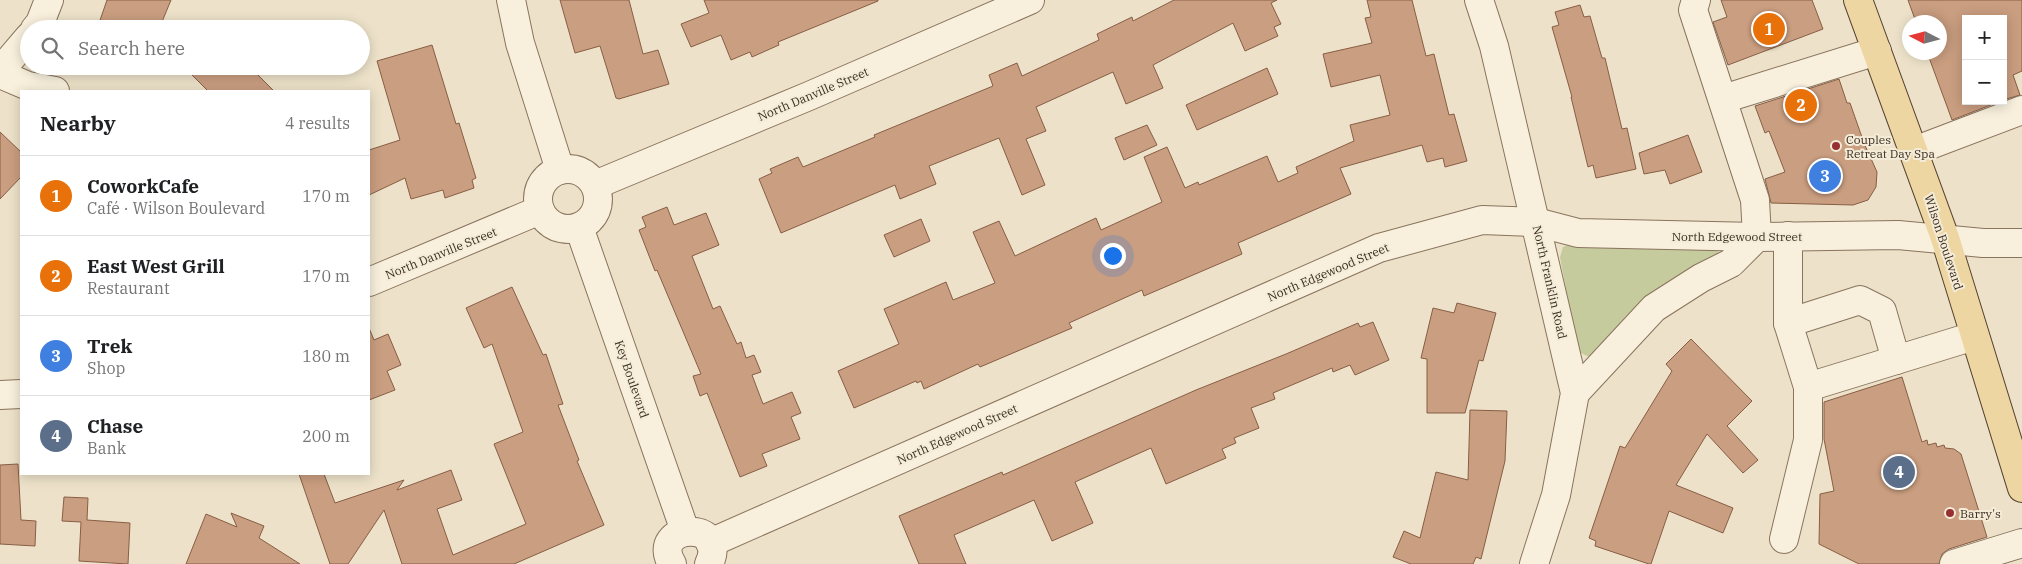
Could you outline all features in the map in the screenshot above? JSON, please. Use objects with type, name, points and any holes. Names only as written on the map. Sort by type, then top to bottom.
[{"type":"main road","name":"Wilson Boulevard","points":[[1858,0],[1944,238],[2022,488]]},
{"type":"street","points":[[41,20],[49,0]]},
{"type":"street","points":[[511,0],[520,43],[560,170]]},
{"type":"street","name":"North Danville Street","points":[[595,185],[809,96],[1030,0]]},
{"type":"street","name":"North Franklin Road","points":[[1479,0],[1494,46],[1575,393],[1556,494],[1534,564]]},
{"type":"street","points":[[1575,393],[1654,308],[1701,278],[1731,263],[1757,237],[1755,200],[1692,10],[1696,0]]},
{"type":"street","points":[[20,47],[0,73],[28,88],[46,90]]},
{"type":"street","points":[[1723,100],[1877,51]]},
{"type":"street","points":[[1914,151],[2022,110]]},
{"type":"street","points":[[560,170],[580,171],[590,178],[595,185],[598,196],[597,209],[590,220],[579,228],[559,228],[547,221],[540,210],[538,198],[541,185],[549,176],[560,170]]},
{"type":"street","name":"North Danville Street","points":[[370,282],[540,210]]},
{"type":"street","name":"North Edgewood Street","points":[[709,554],[1379,248],[1482,220],[1536,222],[1578,233],[1757,237],[1898,235],[1983,243],[2022,243]]},
{"type":"street","name":"Key Boulevard","points":[[579,228],[685,531]]},
{"type":"street","points":[[1784,539],[1808,440],[1808,387],[1788,323],[1788,236]]},
{"type":"street","points":[[1788,323],[1860,300],[1882,311],[1896,360]]},
{"type":"street","points":[[1808,387],[1974,336]]},
{"type":"street","points":[[0,395],[20,394]]},
{"type":"street","points":[[670,563],[668,551],[671,542],[677,535],[685,531],[699,532],[709,554]]},
{"type":"street","points":[[1954,564],[2022,543]]},
{"type":"green space","points":[[1570,244],[1718,249],[1719,256],[1676,282],[1654,290],[1625,317],[1593,356],[1587,356],[1579,352],[1577,348],[1560,257],[1563,247]]},
{"type":"building","points":[[107,0],[171,0],[163,20],[100,20]]},
{"type":"building","points":[[560,0],[629,0],[643,54],[658,50],[669,84],[619,99],[616,98],[600,46],[575,53]]},
{"type":"building","points":[[704,0],[878,1],[778,42],[779,45],[752,57],[750,52],[731,60],[721,35],[691,47],[681,24],[709,13]]},
{"type":"building","points":[[1174,0],[1277,0],[1271,3],[1281,24],[1274,27],[1278,36],[1245,51],[1233,23],[1153,65],[1163,88],[1126,104],[1113,72],[1036,107],[1046,131],[1026,139],[1045,185],[1022,195],[999,138],[929,166],[936,184],[900,199],[895,185],[781,233],[759,179],[772,173],[770,169],[798,157],[803,167],[875,137],[874,135],[993,86],[989,75],[1017,63],[1022,76],[1099,40],[1097,34],[1132,17],[1133,21]]},
{"type":"building","points":[[1367,0],[1412,0],[1426,56],[1434,54],[1449,115],[1454,114],[1467,161],[1445,167],[1443,158],[1427,162],[1422,145],[1340,168],[1351,194],[1238,243],[1242,254],[1144,296],[1142,290],[1069,323],[1072,328],[980,367],[978,364],[924,389],[921,381],[917,383],[916,381],[854,408],[838,371],[899,344],[884,309],[946,282],[953,300],[995,283],[973,232],[999,221],[1015,256],[1096,218],[1101,230],[1162,202],[1144,157],[1167,147],[1185,188],[1198,182],[1199,185],[1267,156],[1278,182],[1298,173],[1296,167],[1354,141],[1350,125],[1390,115],[1380,75],[1331,87],[1323,54],[1372,43],[1365,18],[1371,17]]},
{"type":"building","points":[[1721,0],[1812,0],[1823,29],[1728,65],[1713,22],[1727,17]]},
{"type":"building","points":[[1908,0],[2022,0],[2022,71],[2013,75],[2020,95],[2007,99],[2007,15],[1962,15],[1962,105],[1991,105],[1952,120],[1930,60],[1947,60],[1947,15],[1913,15]]},
{"type":"building","points":[[1580,5],[1584,17],[1590,16],[1602,58],[1605,58],[1622,129],[1627,128],[1636,169],[1596,178],[1593,165],[1588,167],[1572,97],[1552,27],[1559,25],[1555,12]]},
{"type":"building","points":[[432,45],[456,124],[459,123],[476,178],[472,180],[474,188],[445,198],[443,190],[411,199],[405,178],[370,195],[370,150],[400,140],[377,61]]},
{"type":"building","points":[[1267,68],[1278,94],[1197,130],[1186,105]]},
{"type":"building","points":[[192,75],[258,75],[273,90],[207,90]]},
{"type":"building","points":[[1839,79],[1847,103],[1850,103],[1864,143],[1877,172],[1876,187],[1868,200],[1853,205],[1771,203],[1765,179],[1785,172],[1769,131],[1765,133],[1755,106]]},
{"type":"building","points":[[1147,125],[1157,145],[1124,160],[1115,138]]},
{"type":"building","points":[[0,132],[20,151],[20,178],[0,199]]},
{"type":"building","points":[[1688,135],[1702,172],[1670,184],[1665,170],[1644,174],[1639,153]]},
{"type":"building","points":[[667,207],[674,225],[706,213],[719,245],[692,256],[713,309],[720,306],[737,344],[741,342],[746,358],[754,355],[761,372],[752,375],[763,404],[792,392],[801,413],[791,417],[800,439],[762,454],[767,466],[740,477],[707,393],[700,396],[693,376],[701,374],[657,270],[655,271],[639,230],[646,227],[642,217]]},
{"type":"building","points":[[921,219],[930,241],[894,257],[884,235]]},
{"type":"building","points":[[512,287],[543,355],[546,354],[563,404],[558,405],[579,460],[577,461],[604,525],[514,564],[402,564],[384,510],[348,564],[330,564],[299,475],[324,475],[335,503],[404,480],[397,490],[451,470],[462,500],[437,509],[453,555],[526,524],[494,444],[523,432],[492,344],[484,348],[466,308]]},
{"type":"building","points":[[1457,303],[1496,313],[1483,361],[1479,360],[1465,413],[1427,413],[1427,359],[1421,358],[1433,308],[1454,313]]},
{"type":"building","points":[[1373,322],[1389,360],[1355,375],[1350,365],[1333,372],[1332,368],[1273,393],[1275,399],[1251,408],[1259,428],[1234,438],[1236,443],[1222,449],[1226,458],[1166,484],[1151,448],[1075,482],[1093,523],[1052,541],[1034,500],[954,535],[966,564],[919,564],[899,516],[1002,472],[1003,475],[1196,390],[1358,323],[1360,327]]},
{"type":"building","points":[[370,330],[374,340],[388,334],[401,365],[387,371],[395,390],[370,400]]},
{"type":"building","points":[[1691,339],[1752,401],[1727,426],[1758,460],[1743,473],[1707,434],[1676,485],[1733,508],[1723,533],[1669,511],[1651,564],[1649,564],[1595,546],[1596,541],[1589,538],[1620,446],[1625,448],[1672,371],[1666,364]]},
{"type":"building","points":[[1902,377],[1922,442],[1927,440],[1928,445],[1936,443],[1937,447],[1944,445],[1945,448],[1954,449],[1961,454],[1987,537],[1949,549],[1942,554],[1939,564],[1859,564],[1819,544],[1820,494],[1834,491],[1824,439],[1824,402]]},
{"type":"building","points":[[1470,410],[1507,411],[1505,461],[1481,559],[1476,557],[1473,564],[1411,564],[1393,557],[1404,531],[1420,538],[1436,472],[1468,480]]},
{"type":"building","points":[[18,464],[21,520],[36,521],[35,546],[0,544],[0,465]]},
{"type":"building","points":[[64,497],[88,498],[87,520],[130,523],[128,564],[79,561],[81,522],[62,521]]},
{"type":"building","points":[[231,513],[264,526],[259,538],[300,564],[186,564],[206,514],[237,527]]},
{"type":"place","name":"CoworkCafe","points":[[1769,29]]},
{"type":"place","name":"East West Grill","points":[[1801,105]]},
{"type":"place","name":"Couples Retreat Day Spa","points":[[1836,146]]},
{"type":"place","name":"Trek","points":[[1825,176]]},
{"type":"place","name":"Chase","points":[[1899,472]]},
{"type":"place","name":"Barry's","points":[[1950,513]]}]
